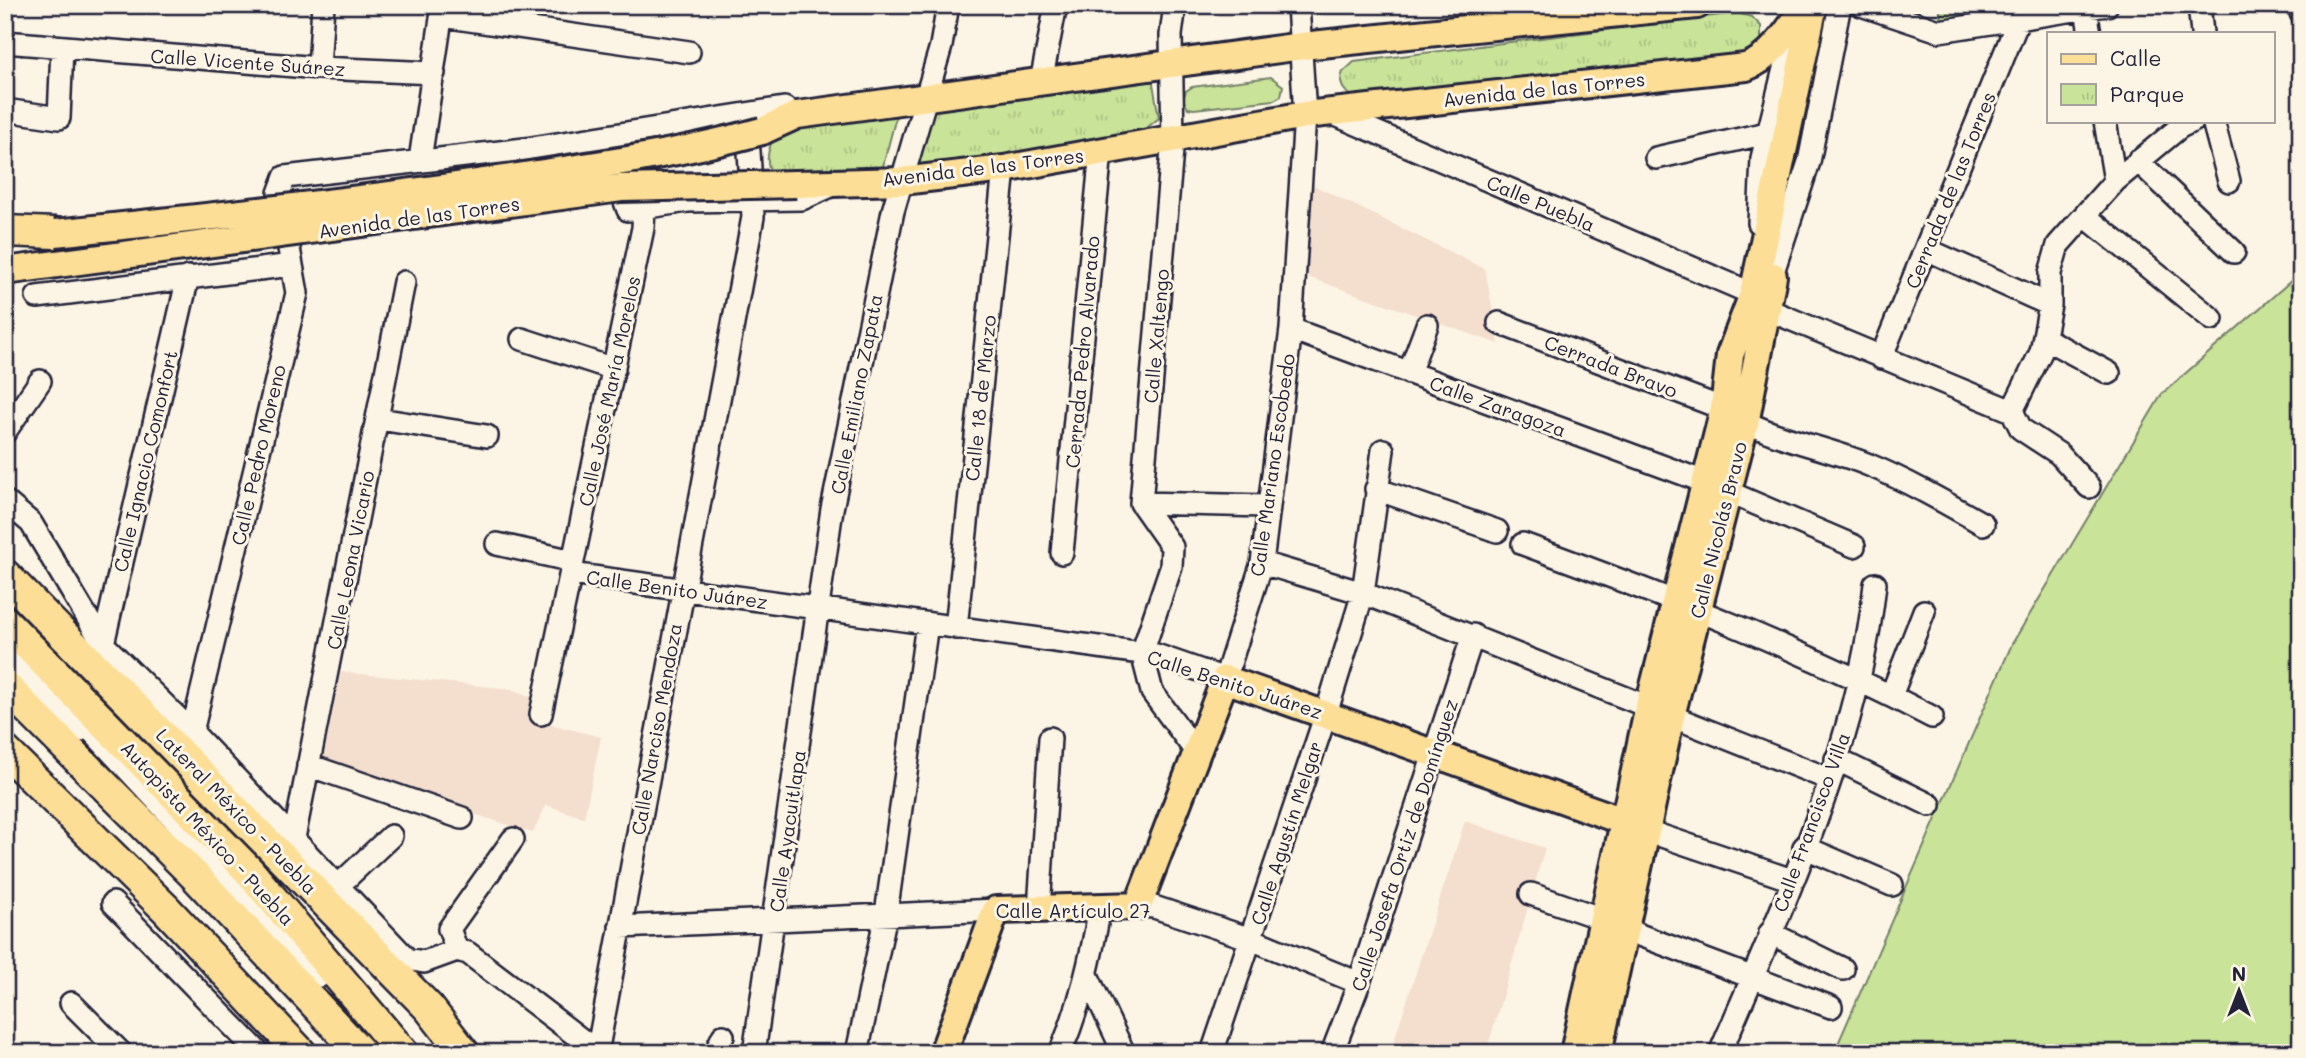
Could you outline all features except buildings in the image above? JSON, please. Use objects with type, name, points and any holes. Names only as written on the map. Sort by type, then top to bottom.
[{"type":"highway","points":[[5,230],[55,233]]},
{"type":"highway","name":"Lateral México - Puebla","points":[[5,575],[429,1008],[464,1053]]},
{"type":"highway","name":"Autopista México - Puebla","points":[[5,622],[248,870],[403,1053]]},
{"type":"highway","name":"Autopista México - Puebla","points":[[5,686],[196,877],[361,1053]]},
{"type":"highway","points":[[5,751],[166,909],[301,1053]]},
{"type":"main road","name":"Avenida de las Torres","points":[[5,238],[329,205],[622,162],[716,144],[755,122],[797,115],[1302,46],[1697,5]]},
{"type":"main road","name":"Calle Nicolás Bravo","points":[[1598,1053],[1615,925],[1660,711],[1735,416],[1730,355],[1763,285],[1828,5]]},
{"type":"main road","name":"Avenida de las Torres","points":[[5,271],[621,188],[902,180],[1004,169],[1317,113],[1745,67],[1757,63],[1804,9]]},
{"type":"main road","name":"Calle Nicolás Bravo","points":[[1763,285],[1804,9]]},
{"type":"main road","points":[[5,559],[46,617]]},
{"type":"main road","name":"Calle Benito Juárez","points":[[1226,679],[1636,825]]},
{"type":"main road","name":"Calle Mariano Escobedo","points":[[1138,906],[1226,679]]},
{"type":"main road","name":"Calle Artículo 27","points":[[996,910],[1138,906]]},
{"type":"main road","points":[[943,1053],[996,910]]},
{"type":"main road","name":"Calle Nicolás Bravo","points":[[1574,1053],[1615,925]]},
{"type":"street","points":[[319,68],[323,5]]},
{"type":"street","name":"Calle Emiliano Zapata","points":[[818,609],[835,495],[893,211],[926,98],[948,5]]},
{"type":"street","points":[[1041,82],[1056,5]]},
{"type":"street","name":"Calle Xaltengo","points":[[1141,503],[1173,139],[1172,64],[1175,5]]},
{"type":"street","name":"Calle Mariano Escobedo","points":[[1226,679],[1262,563],[1317,113],[1302,46],[1298,5]]},
{"type":"street","points":[[1763,285],[1809,162],[1840,5]]},
{"type":"street","points":[[1861,5],[1939,31],[2018,21],[2092,6],[2090,32]]},
{"type":"street","points":[[2199,5],[2202,32]]},
{"type":"street","points":[[2299,5],[2301,13]]},
{"type":"street","points":[[1763,285],[1762,158],[1804,9]]},
{"type":"street","points":[[689,52],[443,11],[420,160],[525,149],[600,136],[755,122]]},
{"type":"street","name":"Cerrada de las Torres","points":[[1881,358],[2018,21]]},
{"type":"street","name":"Calle Vicente Suárez","points":[[5,42],[319,68],[434,74]]},
{"type":"street","points":[[5,110],[59,118],[62,48]]},
{"type":"street","name":"Calle Puebla","points":[[1317,113],[1763,285],[1881,358],[2012,411]]},
{"type":"street","name":"Calle Narciso Mendoza","points":[[598,1052],[681,590],[752,217],[750,199],[755,122]]},
{"type":"street","points":[[2105,122],[2115,181]]},
{"type":"street","points":[[2089,487],[2059,454],[2021,429],[2012,411],[2041,352],[2050,305],[2050,273],[2058,245],[2115,181],[2180,127],[2191,122]]},
{"type":"street","points":[[2213,122],[2229,180]]},
{"type":"street","points":[[1656,158],[1767,133]]},
{"type":"street","points":[[600,136],[628,209],[688,201],[802,199],[838,183]]},
{"type":"street","name":"Cerrada Pedro Alvarado","points":[[1062,553],[1101,152]]},
{"type":"street","name":"Calle Pedro Moreno","points":[[192,732],[297,293],[279,193],[285,177],[420,160]]},
{"type":"street","points":[[2138,161],[2234,252]]},
{"type":"street","name":"Calle 18 de Marzo","points":[[956,628],[1004,169]]},
{"type":"street","name":"Calle José María Morelos","points":[[541,714],[643,228],[644,208]]},
{"type":"street","points":[[2085,216],[2212,319]]},
{"type":"street","points":[[1926,249],[2050,305]]},
{"type":"street","points":[[37,297],[292,265]]},
{"type":"street","name":"Calle Ignacio Comonfort","points":[[103,644],[188,277]]},
{"type":"street","name":"Calle Leona Vicario","points":[[294,838],[404,282]]},
{"type":"street","name":"Cerrada Bravo","points":[[1499,323],[1735,416]]},
{"type":"street","points":[[1409,373],[1427,325]]},
{"type":"street","name":"Calle Zaragoza","points":[[1291,329],[1716,487],[1854,546]]},
{"type":"street","points":[[2043,338],[2109,373]]},
{"type":"street","points":[[522,339],[614,369]]},
{"type":"street","points":[[5,432],[40,381]]},
{"type":"street","points":[[1735,416],[1868,464],[1933,495],[1983,524]]},
{"type":"street","points":[[379,419],[487,436]]},
{"type":"street","name":"Calle Agustín Melgar","points":[[1212,1053],[1326,714],[1363,593],[1383,450]]},
{"type":"street","points":[[1376,489],[1496,531]]},
{"type":"street","points":[[5,501],[31,523],[103,644],[192,732],[407,959],[424,962],[457,950],[468,953],[598,1052]]},
{"type":"street","points":[[1141,503],[1267,506]]},
{"type":"street","points":[[1141,503],[1172,547],[1171,567],[1142,653],[1153,692],[1197,753]]},
{"type":"street","name":"Calle Benito Juárez","points":[[497,544],[572,567],[681,590],[1142,653],[1226,679]]},
{"type":"street","name":"Calle Nicolás Bravo","points":[[1523,544],[1687,604]]},
{"type":"street","points":[[1262,563],[1363,593],[1829,779]]},
{"type":"street","name":"Calle Francisco Villa","points":[[1720,1053],[1792,880],[1836,759],[1869,643],[1875,584]]},
{"type":"street","points":[[1687,604],[1860,680],[1932,717]]},
{"type":"street","name":"Calle Ayacuitlapa","points":[[754,1053],[818,609]]},
{"type":"street","points":[[1892,696],[1924,611]]},
{"type":"street","points":[[857,1053],[886,914],[927,624]]},
{"type":"street","name":"Calle Josefa Ortiz de Domínguez","points":[[1332,1053],[1359,984],[1473,635]]},
{"type":"street","points":[[5,636],[137,782],[392,1053]]},
{"type":"street","points":[[5,650],[373,1053]]},
{"type":"street","points":[[1039,909],[1050,738]]},
{"type":"street","points":[[1836,759],[1930,805]]},
{"type":"street","points":[[309,765],[462,818]]},
{"type":"street","name":"Calle Benito Juárez","points":[[1636,825],[1792,880]]},
{"type":"street","points":[[338,886],[391,836]]},
{"type":"street","points":[[457,950],[449,929],[513,839]]},
{"type":"street","points":[[1804,847],[1892,885]]},
{"type":"street","points":[[1531,894],[1831,1007]]},
{"type":"street","points":[[113,903],[258,1053]]},
{"type":"street","points":[[1060,1053],[1088,977],[1100,906]]},
{"type":"street","name":"Calle Artículo 27","points":[[1138,906],[1154,907],[1251,939],[1359,984]]},
{"type":"street","name":"Calle Artículo 27","points":[[620,927],[996,910]]},
{"type":"street","points":[[1770,933],[1843,969]]},
{"type":"street","points":[[1088,977],[1124,1053]]},
{"type":"street","points":[[71,1003],[121,1053]]},
{"type":"shaded area","points":[[1311,184],[1485,269],[1499,344],[1310,278],[1301,262]]},
{"type":"shaded area","points":[[341,672],[511,689],[532,697],[527,718],[601,737],[584,818],[546,805],[533,833],[322,765]]},
{"type":"shaded area","points":[[1465,821],[1545,848],[1486,1053],[1390,1053]]},
{"type":"green space","points":[[1939,5],[2029,5],[1941,19]]},
{"type":"green space","points":[[1737,13],[1752,17],[1761,26],[1761,45],[1750,55],[1354,97],[1344,90],[1341,83],[1343,72],[1354,62]]},
{"type":"green space","points":[[1151,72],[1159,118],[1134,138],[914,169],[937,102]]},
{"type":"green space","points":[[1271,77],[1283,86],[1281,96],[1274,100],[1194,109],[1188,108],[1183,100],[1186,91],[1192,87]]},
{"type":"green space","points":[[898,109],[882,170],[774,178],[768,154],[779,130]]},
{"type":"green space","points":[[2301,272],[2301,1053],[1834,1053],[2012,644],[2162,394]]}]
